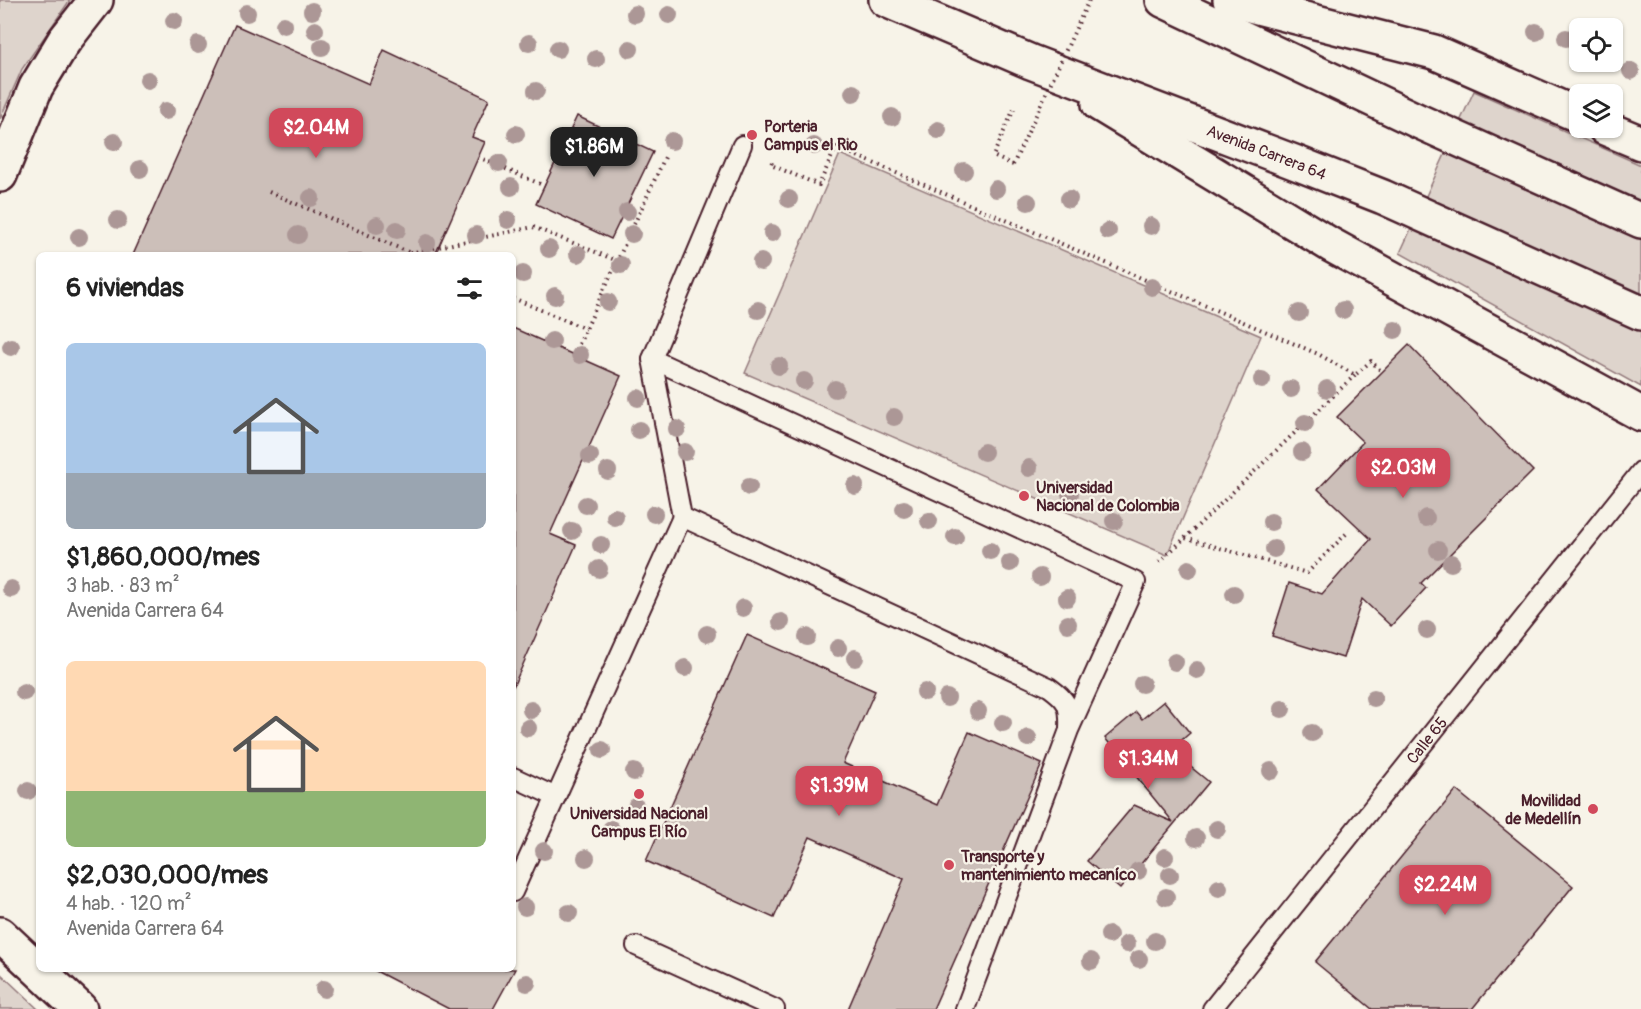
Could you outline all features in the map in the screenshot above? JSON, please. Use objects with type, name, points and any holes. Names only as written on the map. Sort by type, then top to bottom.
[{"type":"main road","points":[[0,175],[36,87],[64,41],[96,0]]},
{"type":"main road","name":"Avenida Carrera 64","points":[[886,0],[1031,62],[1383,197],[1641,313]]},
{"type":"main road","points":[[1163,0],[1418,121],[1641,221]]},
{"type":"main road","points":[[1230,0],[1434,52],[1569,111]]},
{"type":"main road","points":[[1031,62],[1331,245],[1641,414]]},
{"type":"main road","points":[[1623,136],[1641,143]]},
{"type":"main road","points":[[0,934],[36,968]]},
{"type":"main road","points":[[41,972],[80,1009]]},
{"type":"lane","points":[[516,885],[682,517],[652,359],[742,145]]},
{"type":"lane","points":[[652,359],[1136,582],[1069,730],[965,1009]]},
{"type":"lane","name":"Calle 65","points":[[1212,1009],[1641,471]]},
{"type":"lane","points":[[682,517],[1049,687],[1063,697],[1070,713],[1069,730]]},
{"type":"lane","points":[[516,778],[556,797]]},
{"type":"lane","points":[[636,946],[775,1009]]},
{"type":"path","points":[[1014,109],[993,156],[1013,165],[1089,0]]},
{"type":"path","points":[[774,158],[771,165],[819,185],[836,147],[1308,350],[1354,375]]},
{"type":"path","points":[[574,355],[666,155]]},
{"type":"path","points":[[478,157],[544,186]]},
{"type":"path","points":[[268,192],[408,252]]},
{"type":"path","points":[[415,252],[533,227],[618,261]]},
{"type":"path","points":[[516,299],[586,329]]},
{"type":"path","points":[[1136,582],[1185,538],[1354,375],[1371,361],[1382,372]]},
{"type":"path","points":[[1185,538],[1307,573],[1348,532]]},
{"type":"shaded area","points":[[0,0],[70,0],[22,69],[0,119]]},
{"type":"shaded area","points":[[1474,91],[1569,133],[1569,138],[1580,138],[1641,165],[1641,387],[1400,253]]},
{"type":"shaded area","points":[[840,154],[1261,336],[1167,555],[745,373]]},
{"type":"shaded area","points":[[0,973],[38,1009],[0,1009]]},
{"type":"building","points":[[235,25],[369,84],[384,50],[489,99],[472,137],[485,142],[436,252],[134,252]]},
{"type":"building","points":[[577,116],[653,152],[611,239],[536,204]]},
{"type":"building","points":[[516,329],[621,376],[550,534],[576,545],[516,680]]},
{"type":"building","points":[[1409,345],[1533,471],[1421,583],[1426,588],[1391,626],[1362,599],[1343,658],[1272,636],[1289,583],[1322,594],[1371,539],[1318,489],[1363,442],[1337,417]]},
{"type":"building","points":[[747,635],[875,691],[843,763],[937,805],[969,732],[1042,764],[933,1009],[848,1009],[904,879],[810,837],[774,918],[646,861]]},
{"type":"building","points":[[1164,701],[1190,733],[1170,750],[1209,782],[1120,889],[1087,861],[1134,805],[1173,822],[1105,738],[1136,712],[1142,719]]},
{"type":"building","points":[[1456,790],[1573,886],[1472,1009],[1372,1009],[1315,962]]},
{"type":"building","points":[[378,972],[513,972],[493,1009],[449,1009]]},
{"type":"place","name":"Porteria Campus el Rio","points":[[752,135]]},
{"type":"place","name":"Universidad Nacional de Colombia","points":[[1024,496]]},
{"type":"place","name":"Universidad Nacional Campus El Río","points":[[639,794]]},
{"type":"place","name":"Movilidad de Medellín","points":[[1593,809]]},
{"type":"place","name":"Transporte y mantenimiento mecaníco","points":[[949,865]]}]
